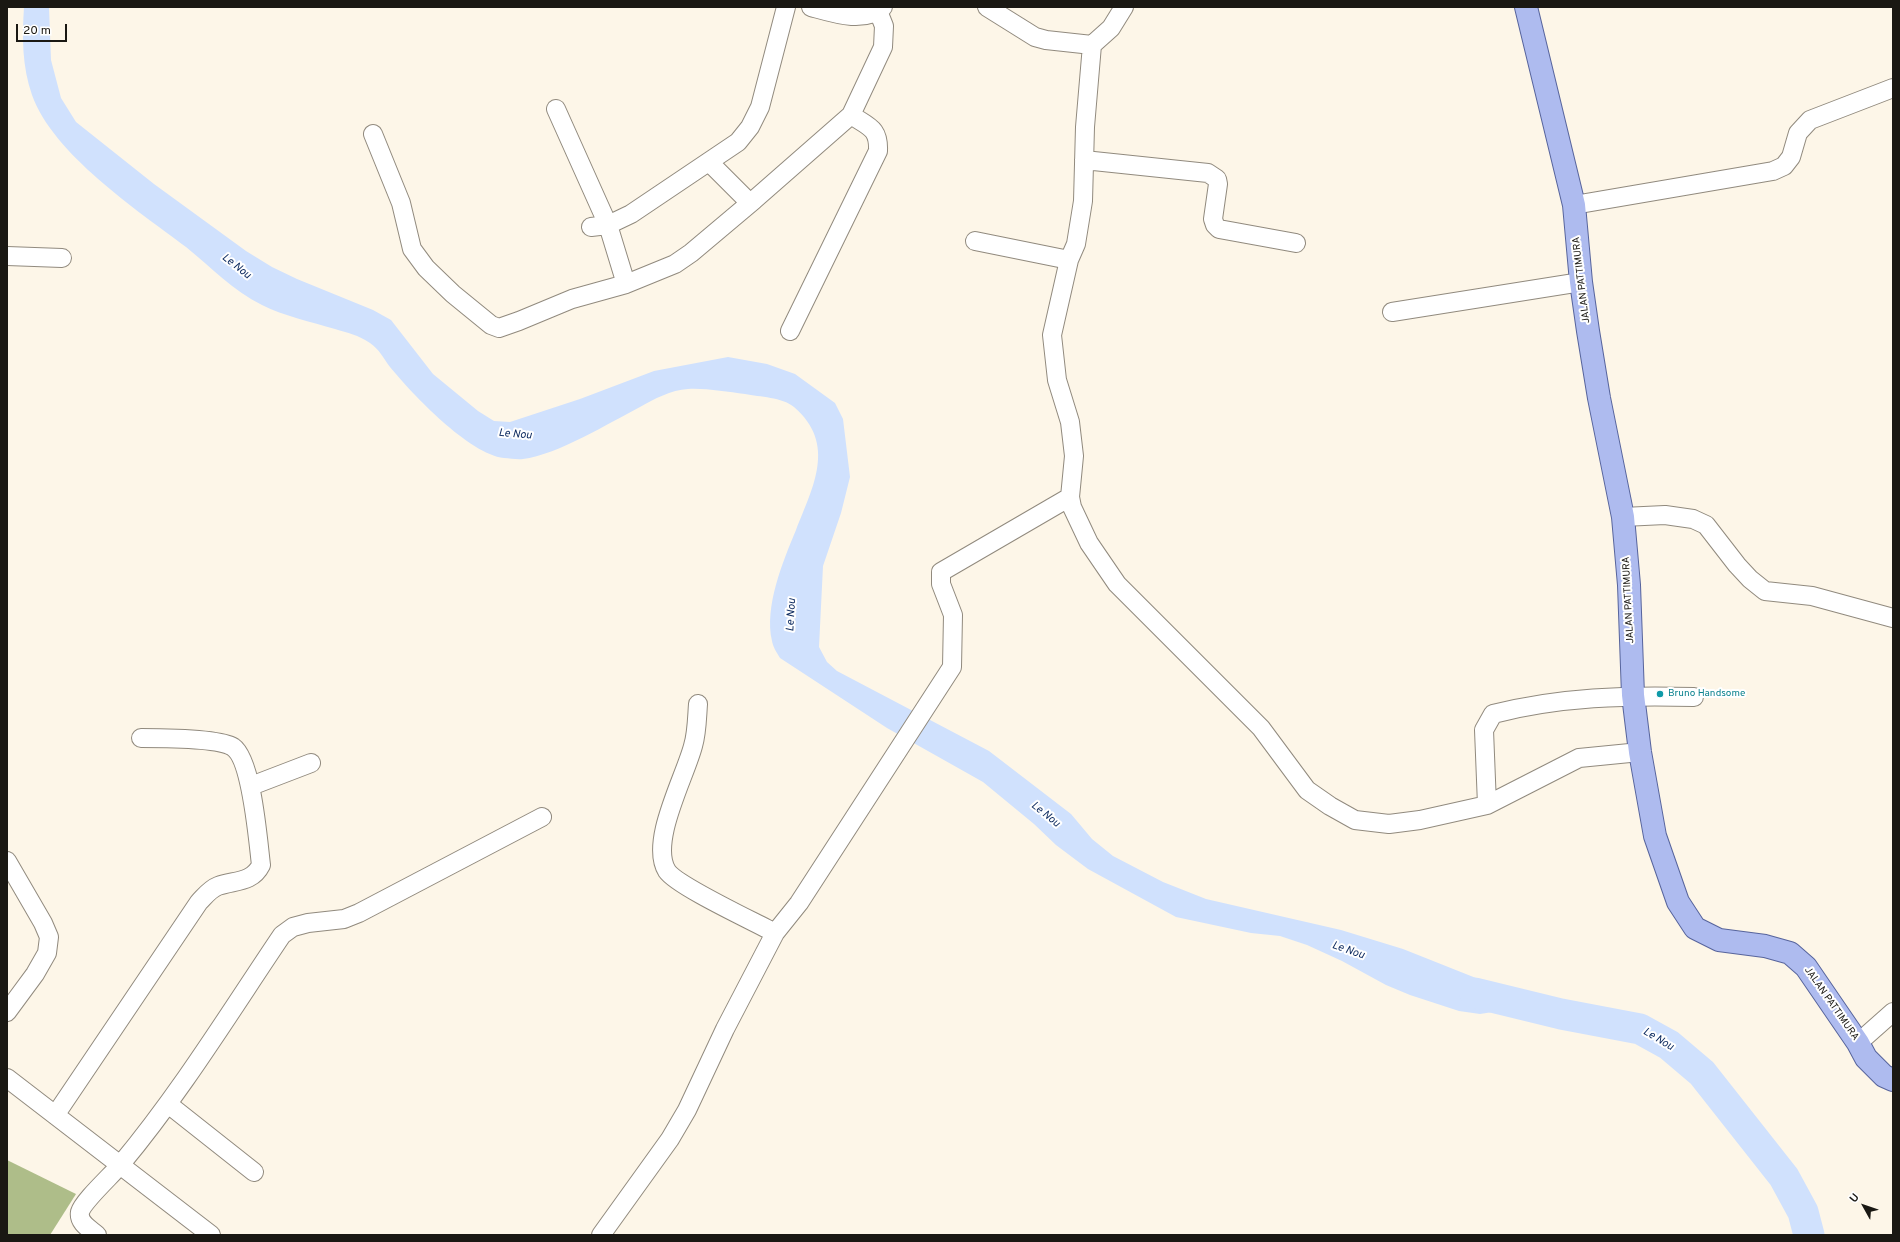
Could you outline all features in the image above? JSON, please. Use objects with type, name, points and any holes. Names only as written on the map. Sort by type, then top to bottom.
[{"type":"main road","name":"JALAN PATTIMURA","points":[[1529,8],[1574,205],[1581,282],[1599,398],[1623,517],[1629,585],[1633,695],[1640,752],[1655,836],[1678,902],[1695,928],[1719,940],[1765,946],[1790,953],[1806,967],[1858,1043],[1866,1058],[1884,1076],[1893,1080]]},
{"type":"street","points":[[599,226],[631,214],[738,142],[750,127],[760,107],[786,7]]},
{"type":"street","points":[[373,134],[401,204],[412,249],[426,268],[453,294],[494,327],[499,328],[572,299],[626,284],[682,260],[852,115],[883,47],[884,26],[881,9],[868,16],[833,13],[811,7]]},
{"type":"street","points":[[986,7],[1035,37],[1046,40],[1092,45]]},
{"type":"street","points":[[1124,7],[1111,28],[1092,45],[1084,160],[1083,201],[1076,244],[1069,260],[1052,335],[1057,380],[1070,422],[1074,456],[1070,497],[1072,507],[1089,543],[1117,584],[1260,728],[1307,790],[1330,806],[1355,820],[1389,824],[1420,820],[1487,805],[1579,758],[1640,752]]},
{"type":"street","points":[[1574,205],[1773,171],[1784,166],[1791,157],[1798,133],[1810,120],[1893,88]]},
{"type":"street","points":[[556,109],[599,226],[626,284]]},
{"type":"street","points":[[790,331],[878,151],[878,139],[873,130],[852,115]]},
{"type":"street","points":[[1084,160],[1208,173],[1217,179],[1218,184],[1213,219],[1215,225],[1219,229],[1296,243]]},
{"type":"street","points":[[709,162],[747,200],[754,200]]},
{"type":"street","points":[[975,241],[1069,260]]},
{"type":"street","points":[[7,256],[62,258]]},
{"type":"street","points":[[1392,312],[1581,282]]},
{"type":"street","points":[[601,1235],[670,1139],[687,1110],[725,1029],[775,933],[799,903],[952,667],[953,615],[941,584],[941,572],[1070,497]]},
{"type":"street","points":[[1623,517],[1665,515],[1693,519],[1706,524],[1738,566],[1750,579],[1765,591],[1812,596],[1893,618]]},
{"type":"street","points":[[1487,805],[1484,730],[1493,714],[1526,706],[1633,695],[1694,697]]},
{"type":"street","points":[[698,704],[693,745],[664,828],[662,851],[667,871],[681,883],[775,933]]},
{"type":"street","points":[[56,1114],[199,902],[207,893],[218,886],[257,874],[261,865],[251,786],[241,757],[233,747],[202,741],[141,738]]},
{"type":"street","points":[[251,786],[310,763]]},
{"type":"street","points":[[97,1235],[83,1223],[80,1213],[82,1207],[121,1164],[168,1104],[282,935],[294,928],[308,923],[344,920],[542,817]]},
{"type":"street","points":[[7,861],[49,937],[47,954],[7,1012]]},
{"type":"street","points":[[1858,1043],[1893,1012]]},
{"type":"street","points":[[7,1078],[121,1164],[211,1235]]},
{"type":"street","points":[[168,1104],[254,1172]]},
{"type":"green space","points":[[7,1160],[76,1194],[50,1235],[7,1235]]},
{"type":"water","points":[[24,7],[49,7],[51,60],[61,98],[76,122],[154,184],[246,251],[272,267],[297,279],[373,310],[391,320],[433,374],[478,411],[494,421],[510,422],[580,399],[654,371],[728,357],[767,364],[795,374],[835,403],[843,419],[850,477],[841,513],[823,566],[819,647],[827,662],[837,671],[989,751],[1071,814],[1092,839],[1113,856],[1163,882],[1206,899],[1341,930],[1403,949],[1491,984],[1508,994],[1516,1003],[1499,1011],[1480,1014],[1459,1011],[1410,995],[1386,985],[1342,961],[1307,945],[1280,936],[1251,933],[1176,917],[1088,869],[1056,845],[1034,824],[983,782],[887,728],[780,658],[775,650],[770,628],[773,599],[776,584],[809,498],[818,466],[818,451],[815,436],[807,421],[794,407],[777,399],[745,394],[688,389],[669,393],[657,398],[583,438],[537,456],[521,459],[504,458],[490,454],[475,446],[442,422],[390,367],[373,345],[353,334],[279,312],[262,305],[241,293],[186,247],[121,198],[77,159],[58,138],[43,117],[32,95],[26,73],[24,52]]},
{"type":"waterway","name":"Le Nou","points":[[1475,993],[1561,1014],[1640,1029],[1669,1045],[1702,1073],[1784,1177],[1803,1212],[1809,1235]]},
{"type":"place","name":"Bruno Handsome","points":[[1660,694]]}]
